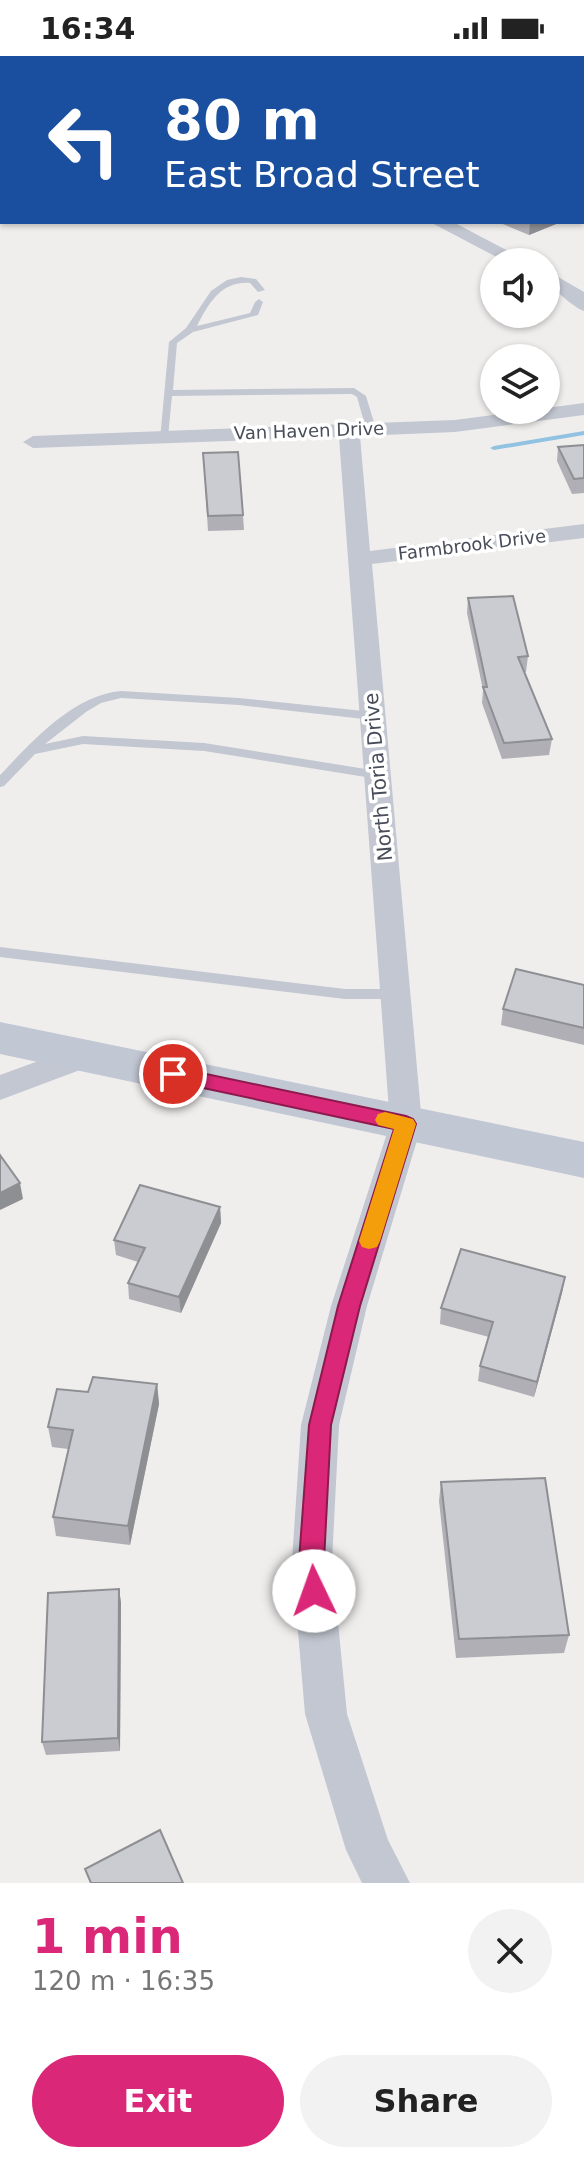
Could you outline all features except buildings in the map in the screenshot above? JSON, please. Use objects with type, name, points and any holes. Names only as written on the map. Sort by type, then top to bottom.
[{"type":"main road","points":[[0,1038],[584,1160]]},
{"type":"street","points":[[443,224],[492,248]]},
{"type":"street","points":[[560,284],[584,305]]},
{"type":"street","name":"Van Haven Drive","points":[[33,442],[455,426],[584,409]]},
{"type":"street","name":"North Toria Drive","points":[[360,429],[360,559],[406,1124]]},
{"type":"street","name":"Farmbrook Drive","points":[[360,559],[584,531]]},
{"type":"street","points":[[0,1088],[85,1056]]},
{"type":"street","points":[[387,1883],[369,1850],[326,1714],[312,1561],[320,1425],[349,1306],[406,1124]]},
{"type":"lane","points":[[190,330],[206,300],[216,288],[230,280],[253,281],[261,290]]},
{"type":"lane","points":[[163,437],[173,342],[190,330],[254,315],[259,302]]},
{"type":"lane","points":[[167,393],[354,391],[361,396],[360,429]]},
{"type":"lane","points":[[0,783],[17,761],[35,750],[53,731],[86,707],[110,696],[196,697],[373,716]]},
{"type":"lane","points":[[35,750],[83,740],[204,747],[378,775]]},
{"type":"lane","points":[[0,952],[345,994],[395,994]]},
{"type":"waterway","points":[[494,448],[584,433]]},
{"type":"slow traffic","points":[[369,1241],[406,1124],[385,1120]]},
{"type":"route","points":[[173,1074],[406,1124],[349,1306],[320,1425],[312,1561],[314,1591]]}]
